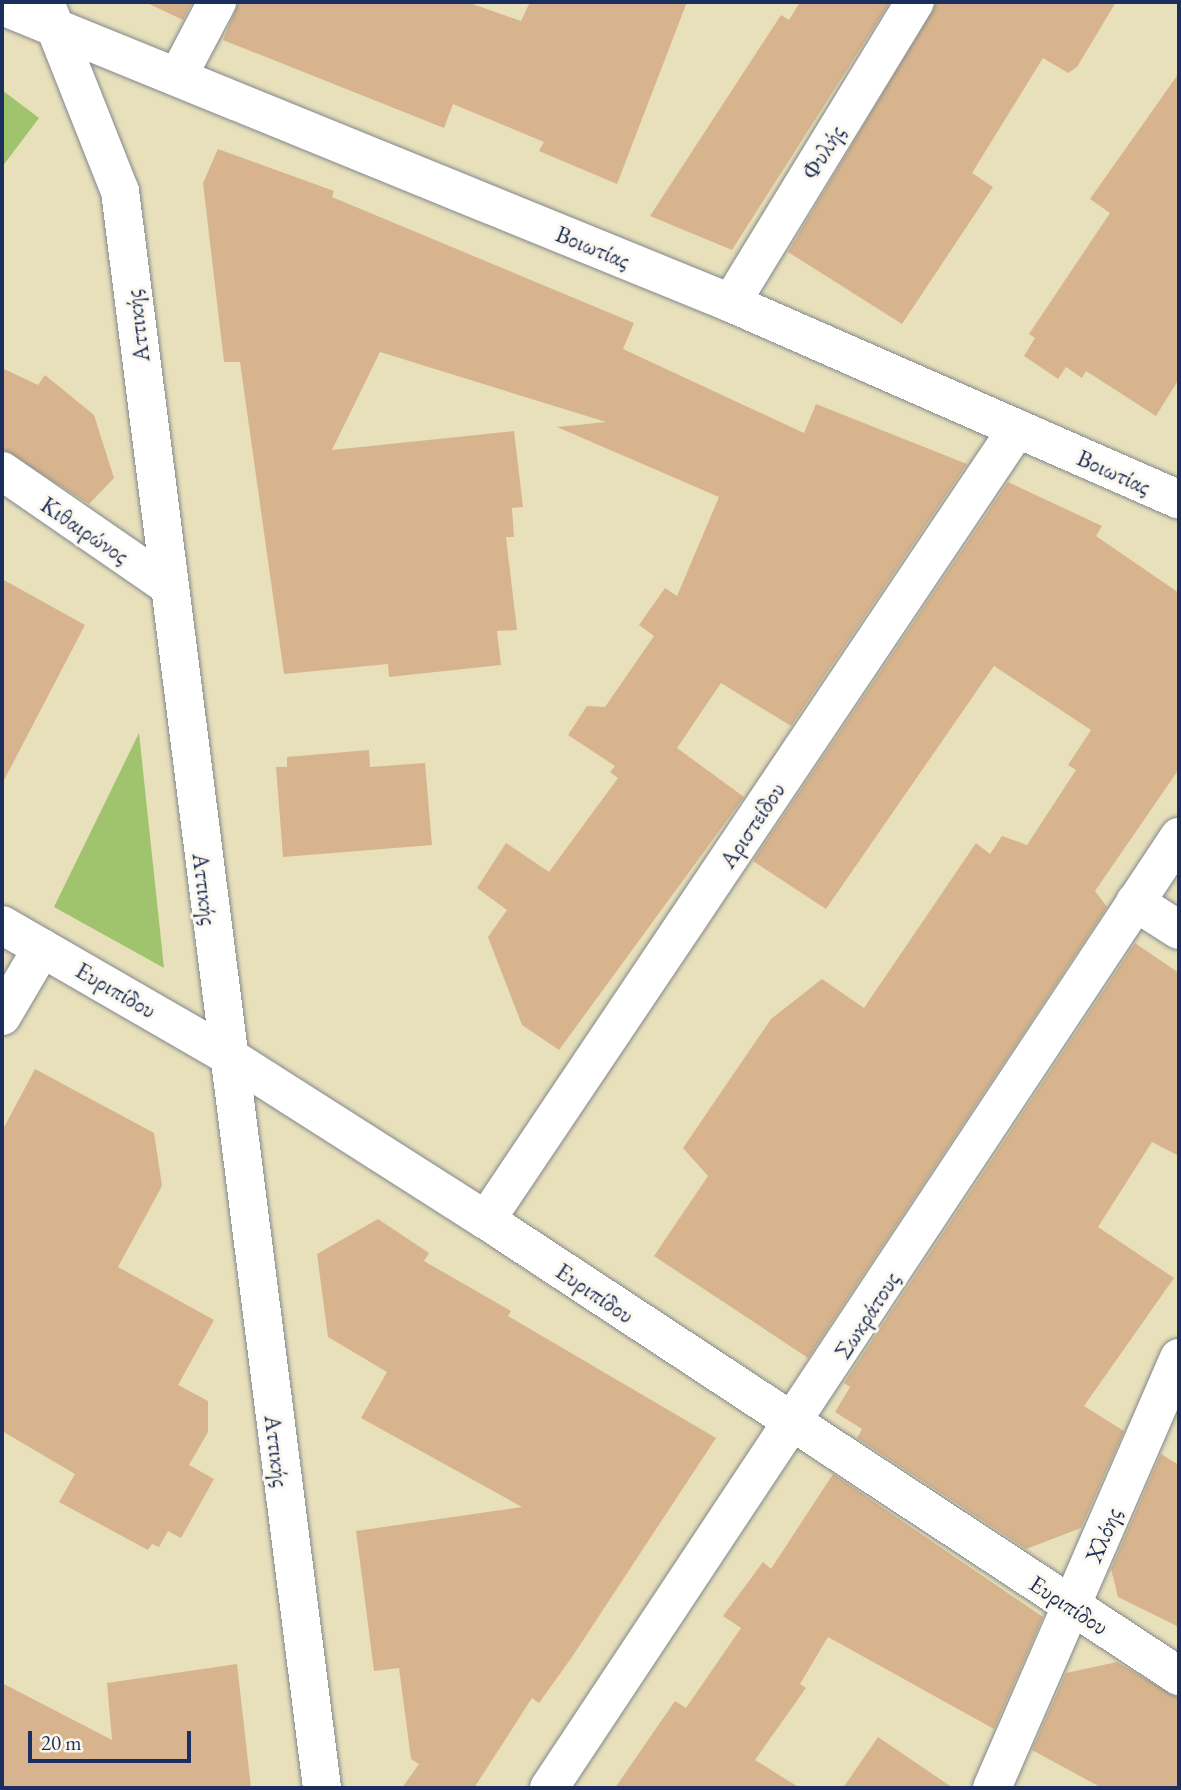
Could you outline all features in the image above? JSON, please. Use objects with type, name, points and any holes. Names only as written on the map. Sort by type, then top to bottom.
[{"type":"street","points":[[178,76],[217,2]]},
{"type":"street","name":"Φυλής","points":[[731,303],[915,2]]},
{"type":"street","name":"Βοιωτίας","points":[[2,6],[50,15],[178,76],[731,303],[1179,500]]},
{"type":"street","name":"Αττικής","points":[[50,15],[120,191],[225,1054],[321,1788]]},
{"type":"street","name":"Αριστείδου","points":[[486,1220],[1017,429]]},
{"type":"street","name":"Κιθαιρώνος","points":[[2,471],[169,586]]},
{"type":"street","name":"Σωκράτους","points":[[549,1788],[792,1426],[1179,837]]},
{"type":"street","points":[[1135,902],[1179,930]]},
{"type":"street","name":"Ευριπίδου","points":[[2,925],[225,1054],[486,1220],[792,1426],[1179,1676]]},
{"type":"street","points":[[2,1016],[42,948]]},
{"type":"street","name":"Χλόης","points":[[992,1788],[1179,1358]]},
{"type":"green space","points":[[2,90],[39,118],[2,167]]},
{"type":"green space","points":[[139,733],[164,968],[54,907]]},
{"type":"building","points":[[145,2],[192,2],[183,20]]},
{"type":"building","points":[[239,2],[467,2],[521,21],[530,2],[687,2],[617,184],[539,151],[544,142],[453,104],[444,128],[223,40]]},
{"type":"building","points":[[800,2],[890,2],[732,250],[650,216],[781,15],[789,20]]},
{"type":"building","points":[[937,2],[1116,2],[1077,67],[1068,73],[1043,58],[972,173],[993,187],[902,324],[788,252]]},
{"type":"building","points":[[1179,73],[1179,379],[1156,416],[1086,371],[1082,378],[1066,367],[1058,379],[1024,356],[1035,338],[1029,334],[1110,213],[1090,199]]},
{"type":"building","points":[[218,149],[334,191],[332,197],[634,323],[623,349],[804,433],[816,404],[967,464],[791,726],[721,683],[677,748],[744,797],[559,1050],[522,1025],[488,937],[507,910],[477,888],[506,843],[549,872],[618,778],[610,772],[615,766],[568,735],[587,706],[605,707],[654,636],[639,625],[665,588],[677,596],[719,497],[557,427],[606,422],[380,352],[332,450],[514,431],[523,507],[512,508],[514,537],[506,537],[517,630],[497,631],[501,665],[389,677],[388,664],[284,674],[240,362],[224,362],[203,183]]},
{"type":"building","points":[[2,368],[38,385],[45,375],[94,415],[114,478],[89,504],[2,449]]},
{"type":"building","points":[[1008,482],[1102,526],[1096,536],[1179,593],[1179,769],[1095,891],[1107,907],[808,1358],[654,1256],[708,1176],[683,1148],[771,1019],[822,979],[864,1008],[976,843],[990,854],[1002,836],[1027,845],[1076,770],[1068,765],[1091,730],[994,666],[826,909],[753,861]]},
{"type":"building","points":[[2,579],[85,625],[2,784]]},
{"type":"building","points":[[369,750],[370,767],[425,763],[432,845],[283,857],[276,767],[287,767],[287,757]]},
{"type":"building","points":[[1135,943],[1179,973],[1179,1156],[1152,1142],[1098,1227],[1174,1278],[1084,1406],[1124,1431],[1081,1528],[1026,1549],[857,1438],[862,1429],[835,1412],[850,1387],[844,1383]]},
{"type":"building","points":[[35,1069],[154,1133],[162,1186],[118,1267],[214,1320],[178,1385],[208,1401],[208,1432],[189,1465],[214,1479],[181,1538],[168,1531],[159,1547],[152,1544],[148,1550],[59,1502],[75,1474],[2,1431],[2,1131]]},
{"type":"building","points":[[378,1219],[429,1253],[424,1261],[511,1311],[508,1316],[716,1438],[572,1657],[539,1703],[532,1698],[474,1788],[402,1788],[419,1764],[411,1759],[399,1668],[374,1671],[356,1531],[522,1507],[361,1418],[387,1372],[328,1337],[317,1254]]},
{"type":"building","points":[[1161,1454],[1179,1465],[1179,1627],[1118,1597],[1111,1569]]},
{"type":"building","points":[[833,1474],[1043,1617],[994,1729],[828,1637],[800,1684],[806,1688],[755,1760],[800,1788],[615,1788],[675,1701],[686,1708],[741,1628],[723,1616],[763,1562],[771,1569]]},
{"type":"building","points":[[1117,1662],[1179,1698],[1179,1788],[1102,1788],[1032,1750],[1066,1673]]},
{"type":"building","points":[[237,1664],[251,1788],[2,1788],[2,1683],[112,1740],[107,1683]]},
{"type":"building","points":[[878,1737],[953,1788],[843,1788]]}]
